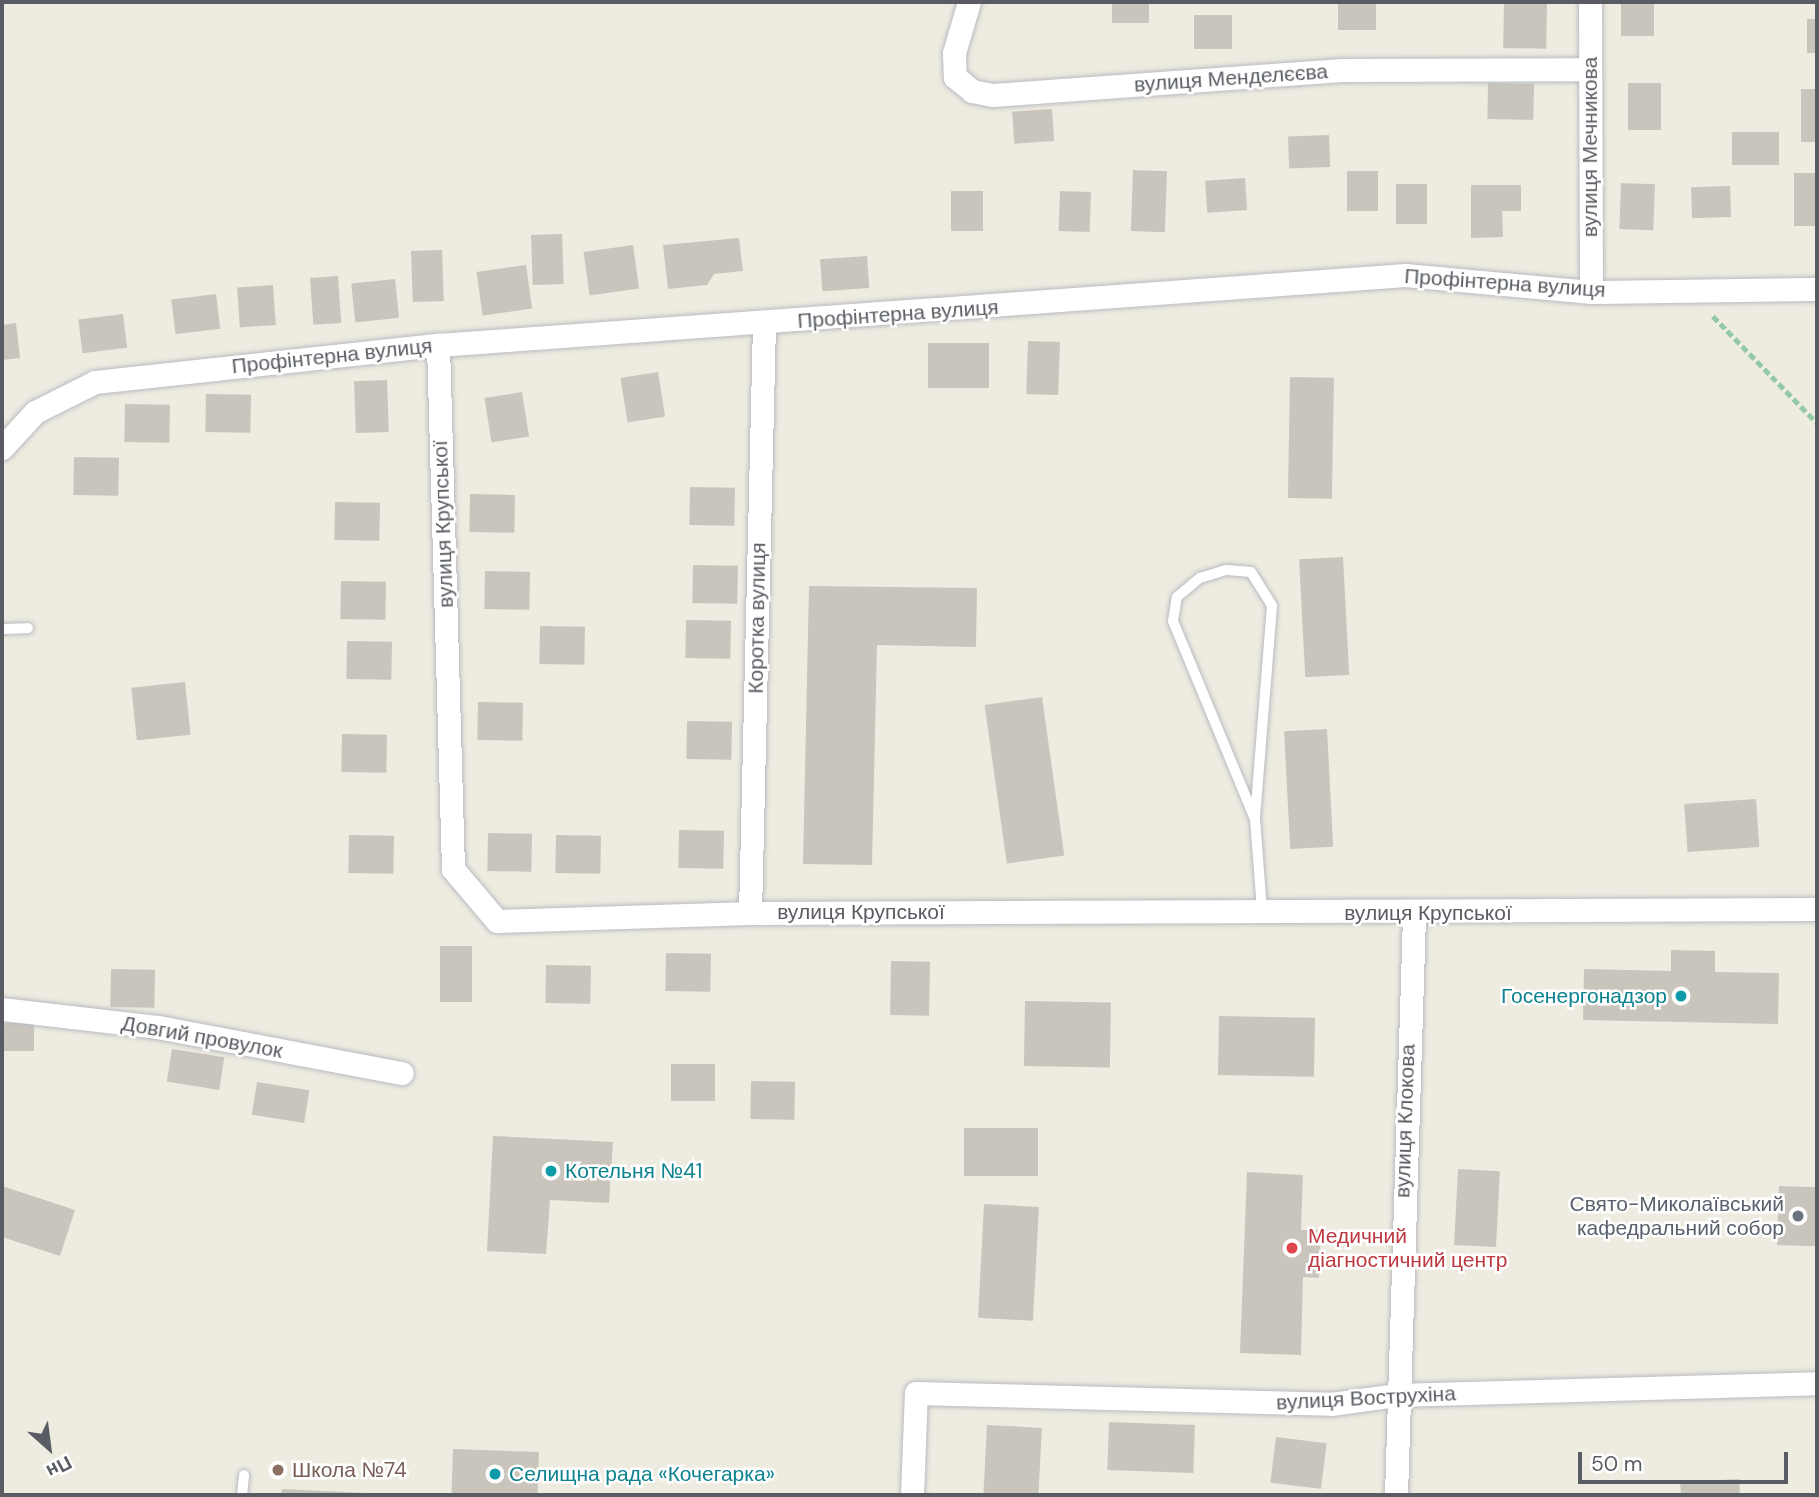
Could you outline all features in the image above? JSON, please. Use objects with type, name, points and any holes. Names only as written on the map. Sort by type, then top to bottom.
[{"type":"street","name":"вулиця Менделєєва","points":[[969,2],[954,53],[955,77],[972,91],[993,95],[1342,70],[1590,69]]},
{"type":"street","name":"вулиця Мечникова","points":[[1590,2],[1591,292]]},
{"type":"street","name":"Профінтерна вулиця","points":[[2,448],[35,412],[95,382],[438,345],[1405,275],[1591,292],[1817,289]]},
{"type":"street","name":"Коротка вулиця","points":[[750,912],[764,323]]},
{"type":"street","name":"вулиця Крупської","points":[[438,345],[453,869],[497,921],[750,912],[1262,911],[1414,915],[1817,909]]},
{"type":"street","name":"вулиця Клокова","points":[[1396,1495],[1397,1395],[1414,915]]},
{"type":"street","name":"Довгий провулок","points":[[2,1009],[158,1027],[402,1073]]},
{"type":"street","name":"вулиця Вострухіна","points":[[912,1495],[916,1393],[1302,1405],[1397,1395],[1817,1383]]},
{"type":"lane","points":[[1255,819],[1173,621],[1177,597],[1200,578],[1227,570],[1251,572],[1272,606],[1255,819],[1262,911]]},
{"type":"lane","points":[[2,629],[28,628]]},
{"type":"lane","points":[[242,1495],[244,1475]]},
{"type":"path","points":[[1686,290],[1817,423]]},
{"type":"building","points":[[1112,2],[1149,2],[1149,23],[1112,23]]},
{"type":"building","points":[[1338,2],[1376,2],[1376,30],[1338,30]]},
{"type":"building","points":[[1504,2],[1547,3],[1546,49],[1503,48]]},
{"type":"building","points":[[1621,2],[1654,2],[1654,36],[1621,36]]},
{"type":"building","points":[[1194,15],[1232,15],[1232,49],[1194,49]]},
{"type":"building","points":[[1807,19],[1817,19],[1817,53],[1807,53]]},
{"type":"building","points":[[1488,83],[1534,84],[1533,120],[1487,119]]},
{"type":"building","points":[[1628,83],[1661,83],[1661,130],[1628,130]]},
{"type":"building","points":[[1801,89],[1817,89],[1817,142],[1801,142]]},
{"type":"building","points":[[1052,109],[1054,141],[1014,144],[1012,112]]},
{"type":"building","points":[[1732,132],[1779,132],[1779,165],[1732,165]]},
{"type":"building","points":[[1329,135],[1330,167],[1289,168],[1288,136]]},
{"type":"building","points":[[1133,170],[1167,171],[1165,232],[1131,231]]},
{"type":"building","points":[[1347,171],[1378,171],[1378,211],[1347,211]]},
{"type":"building","points":[[1794,173],[1817,173],[1817,226],[1794,226]]},
{"type":"building","points":[[1245,178],[1247,210],[1207,213],[1205,181]]},
{"type":"building","points":[[1621,183],[1655,184],[1653,230],[1619,229]]},
{"type":"building","points":[[1396,184],[1427,184],[1427,224],[1396,224]]},
{"type":"building","points":[[1471,185],[1521,185],[1521,211],[1502,211],[1503,237],[1471,238]]},
{"type":"building","points":[[1730,186],[1731,217],[1692,218],[1691,187]]},
{"type":"building","points":[[951,191],[983,191],[983,231],[951,231]]},
{"type":"building","points":[[1060,191],[1091,192],[1090,232],[1059,231]]},
{"type":"building","points":[[562,234],[564,284],[533,285],[531,235]]},
{"type":"building","points":[[739,238],[743,271],[714,274],[707,285],[668,289],[663,245]]},
{"type":"building","points":[[633,245],[639,289],[590,296],[583,252]]},
{"type":"building","points":[[442,250],[444,301],[413,302],[411,251]]},
{"type":"building","points":[[867,256],[869,288],[822,291],[820,259]]},
{"type":"building","points":[[526,265],[532,309],[483,316],[476,272]]},
{"type":"building","points":[[338,276],[341,323],[313,325],[310,278]]},
{"type":"building","points":[[395,279],[399,318],[355,322],[351,284]]},
{"type":"building","points":[[273,285],[276,325],[240,327],[237,288]]},
{"type":"building","points":[[216,294],[220,329],[176,334],[171,299]]},
{"type":"building","points":[[123,314],[127,348],[82,353],[78,319]]},
{"type":"building","points":[[16,323],[20,358],[2,360],[2,325]]},
{"type":"building","points":[[1028,341],[1060,342],[1058,395],[1026,394]]},
{"type":"building","points":[[928,343],[989,343],[989,388],[928,388]]},
{"type":"building","points":[[658,372],[665,416],[628,422],[620,378]]},
{"type":"building","points":[[1290,377],[1334,378],[1332,499],[1288,498]]},
{"type":"building","points":[[387,380],[389,432],[356,433],[354,381]]},
{"type":"building","points":[[522,392],[529,436],[492,442],[484,398]]},
{"type":"building","points":[[206,394],[251,395],[250,433],[205,432]]},
{"type":"building","points":[[125,404],[170,405],[169,443],[124,442]]},
{"type":"building","points":[[74,457],[119,458],[118,496],[73,495]]},
{"type":"building","points":[[690,487],[735,488],[734,526],[689,525]]},
{"type":"building","points":[[470,494],[515,495],[514,533],[469,532]]},
{"type":"building","points":[[335,502],[380,503],[379,541],[334,540]]},
{"type":"building","points":[[1343,557],[1349,675],[1305,677],[1299,559]]},
{"type":"building","points":[[693,565],[738,566],[737,604],[692,603]]},
{"type":"building","points":[[485,571],[530,572],[529,610],[484,609]]},
{"type":"building","points":[[341,581],[386,582],[385,620],[340,619]]},
{"type":"building","points":[[809,586],[977,588],[976,647],[877,645],[872,865],[803,864]]},
{"type":"building","points":[[686,620],[731,621],[730,659],[685,658]]},
{"type":"building","points":[[540,626],[585,627],[584,665],[539,664]]},
{"type":"building","points":[[347,641],[392,642],[391,680],[346,679]]},
{"type":"building","points":[[185,682],[191,735],[137,740],[131,688]]},
{"type":"building","points":[[1042,697],[1064,855],[1007,864],[985,705]]},
{"type":"building","points":[[478,702],[523,703],[522,741],[477,740]]},
{"type":"building","points":[[687,721],[732,722],[731,760],[686,759]]},
{"type":"building","points":[[1327,729],[1333,847],[1290,849],[1284,731]]},
{"type":"building","points":[[342,734],[387,735],[386,773],[341,772]]},
{"type":"building","points":[[1756,799],[1759,847],[1688,852],[1684,804]]},
{"type":"building","points":[[679,830],[724,831],[723,869],[678,868]]},
{"type":"building","points":[[488,833],[532,834],[531,872],[487,871]]},
{"type":"building","points":[[349,835],[394,836],[393,874],[348,873]]},
{"type":"building","points":[[556,835],[601,836],[600,874],[555,873]]},
{"type":"building","points":[[440,946],[472,946],[472,1002],[440,1002]]},
{"type":"building","name":"Госенергонадзор","points":[[1671,950],[1715,951],[1715,972],[1779,973],[1778,1024],[1583,1020],[1584,969],[1671,971]]},
{"type":"building","points":[[666,953],[711,954],[710,992],[665,991]]},
{"type":"building","points":[[891,961],[930,962],[929,1016],[890,1015]]},
{"type":"building","points":[[546,965],[591,966],[590,1004],[545,1003]]},
{"type":"building","points":[[111,969],[155,970],[154,1008],[110,1007]]},
{"type":"building","points":[[1025,1001],[1111,1003],[1110,1067],[1024,1066]]},
{"type":"building","points":[[1219,1016],[1315,1018],[1314,1077],[1218,1075]]},
{"type":"building","points":[[2,1023],[34,1023],[34,1051],[2,1051]]},
{"type":"building","points":[[172,1049],[224,1057],[219,1090],[167,1082]]},
{"type":"building","points":[[671,1064],[715,1064],[715,1101],[671,1101]]},
{"type":"building","points":[[751,1081],[795,1082],[794,1120],[750,1119]]},
{"type":"building","points":[[257,1082],[309,1090],[304,1123],[252,1115]]},
{"type":"building","points":[[964,1128],[1038,1128],[1038,1176],[964,1176]]},
{"type":"building","name":"Котельня №41","points":[[493,1136],[613,1142],[609,1203],[550,1200],[546,1254],[487,1251]]},
{"type":"building","points":[[1458,1169],[1500,1171],[1496,1247],[1454,1245]]},
{"type":"building","points":[[1247,1172],[1303,1175],[1301,1230],[1321,1230],[1319,1278],[1303,1277],[1301,1355],[1240,1353]]},
{"type":"building","points":[[2,1186],[75,1210],[60,1256],[2,1237]]},
{"type":"building","name":"Свято-Миколаївський кафедральний собор","points":[[1779,1186],[1817,1187],[1815,1246],[1777,1245]]},
{"type":"building","points":[[984,1204],[1039,1207],[1033,1321],[978,1318]]},
{"type":"building","points":[[1109,1422],[1195,1425],[1193,1473],[1107,1470]]},
{"type":"building","points":[[987,1425],[1042,1428],[1038,1495],[983,1495]]},
{"type":"building","points":[[1276,1437],[1327,1443],[1321,1489],[1270,1483]]},
{"type":"building","name":"Селищна рада «Кочегарка»","points":[[453,1449],[539,1452],[537,1495],[451,1495]]},
{"type":"building","points":[[1739,1479],[1740,1495],[1681,1495],[1680,1482]]},
{"type":"building","points":[[282,1489],[366,1493],[366,1495],[281,1495]]},
{"type":"place","name":"Госенергонадзор","points":[[1681,996]]},
{"type":"place","name":"Котельня №41","points":[[551,1171]]},
{"type":"place","name":"Свято-Миколаївський кафедральний собор","points":[[1798,1216]]},
{"type":"place","name":"Медичний діагностичний центр","points":[[1292,1248]]},
{"type":"place","name":"Школа №74","points":[[278,1470]]},
{"type":"place","name":"Селищна рада «Кочегарка»","points":[[495,1474]]}]
